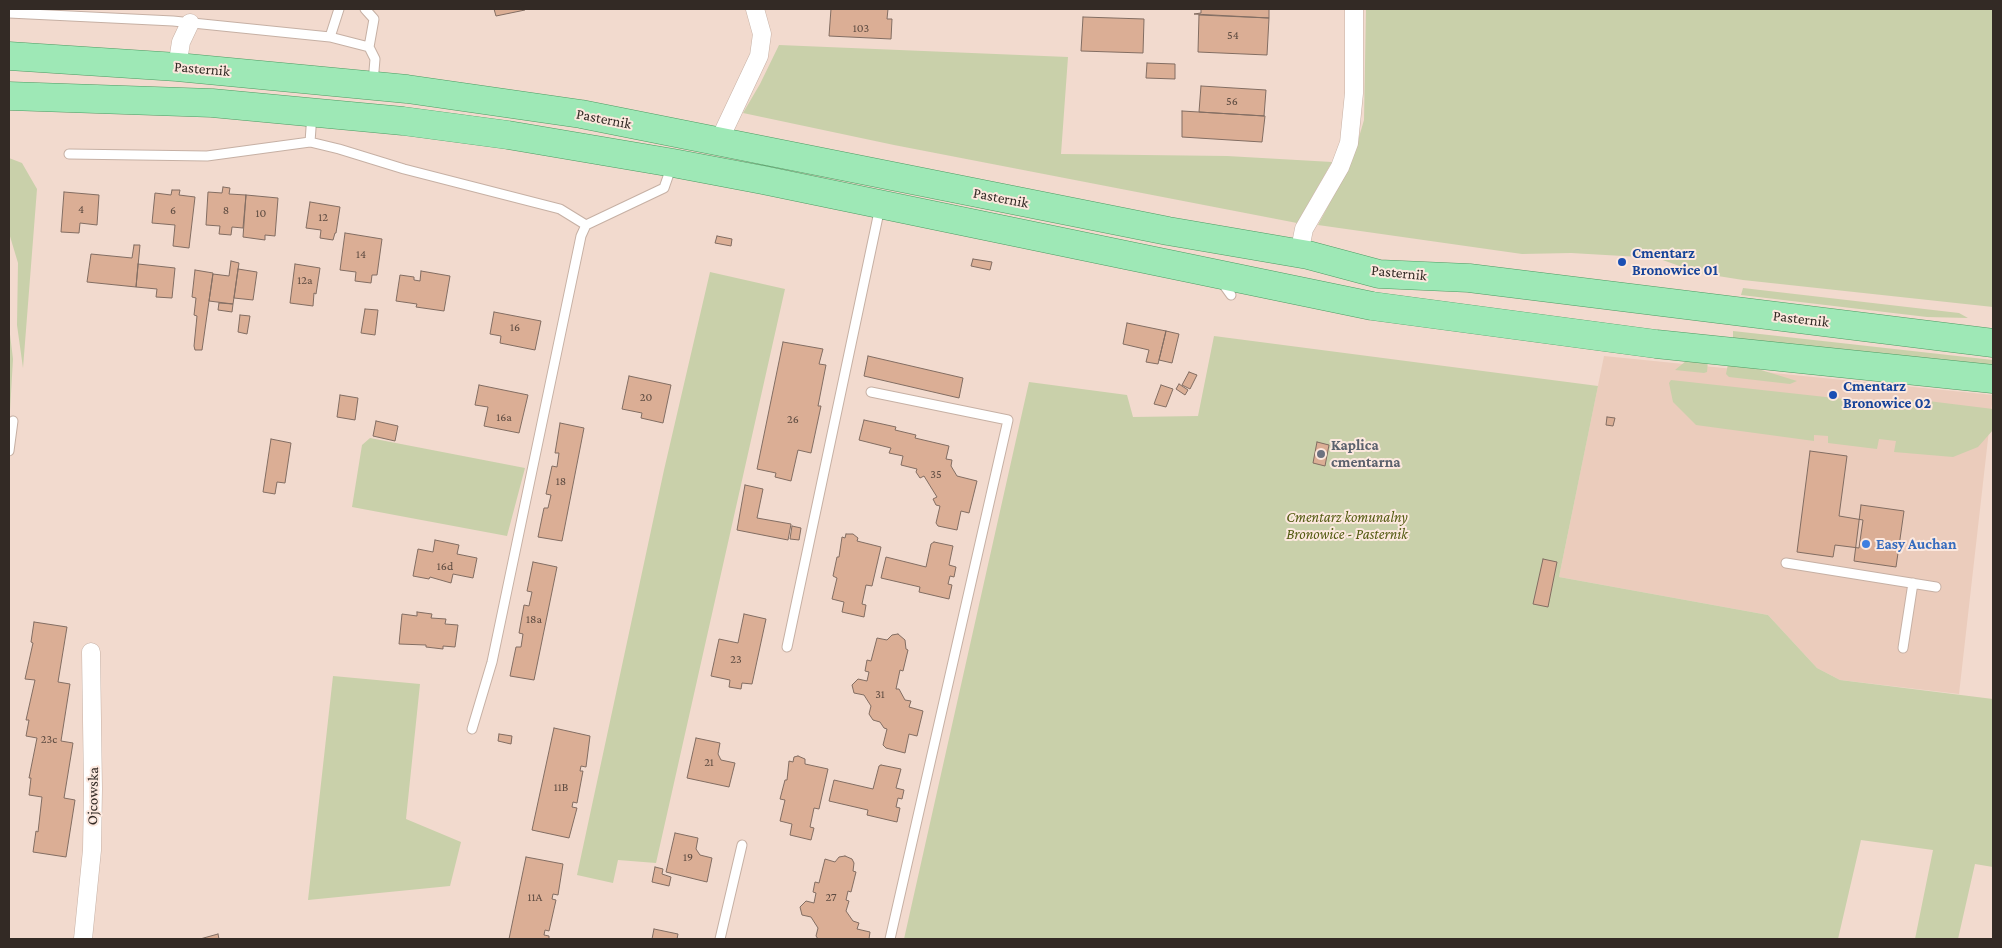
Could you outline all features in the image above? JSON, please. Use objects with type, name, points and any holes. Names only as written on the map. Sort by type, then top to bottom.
[{"type":"main road","name":"Pasternik","points":[[9,56],[178,67],[373,85],[580,114],[718,143],[1168,231],[1299,254],[1379,274],[1469,278],[1993,343]]},
{"type":"main road","name":"Pasternik","points":[[9,96],[212,103],[312,112],[508,135],[672,162],[881,204],[1224,285],[1617,339],[1993,379]]},
{"type":"street","points":[[718,143],[759,56],[762,34],[755,9]]},
{"type":"street","points":[[1299,254],[1304,229],[1340,167],[1349,143],[1354,93],[1354,9]]},
{"type":"street","points":[[178,67],[181,42],[190,23]]},
{"type":"street","name":"Ojcowska","points":[[83,939],[92,850],[91,652]]},
{"type":"lane","points":[[330,37],[339,9]]},
{"type":"lane","points":[[365,9],[374,18],[369,47],[374,59],[373,85]]},
{"type":"lane","points":[[9,13],[140,18],[330,37],[369,47]]},
{"type":"lane","points":[[310,142],[312,112]]},
{"type":"lane","points":[[69,154],[207,156],[310,142],[404,169],[560,209],[586,225]]},
{"type":"lane","points":[[472,729],[492,662],[581,236],[586,225],[664,188],[672,162]]},
{"type":"lane","points":[[787,647],[881,204]]},
{"type":"lane","points":[[871,392],[1008,420],[890,939]]},
{"type":"lane","points":[[9,451],[13,421]]},
{"type":"lane","points":[[1786,563],[1936,587]]},
{"type":"lane","points":[[1903,648],[1912,583]]},
{"type":"lane","points":[[720,939],[742,845]]},
{"type":"shaded area","points":[[1604,356],[1993,395],[1959,694],[1840,680],[1817,668],[1768,615],[1559,577]]},
{"type":"green space","points":[[1366,9],[1993,10],[1993,307],[1743,280],[1699,273],[1657,258],[1571,253],[1522,254],[1318,225],[1352,161],[1364,120]]},
{"type":"green space","points":[[779,45],[1068,57],[1061,154],[1227,156],[1332,162],[1297,223],[894,145],[743,113]]},
{"type":"green space","points":[[9,158],[22,163],[37,189],[23,368],[17,325],[18,263],[9,233]]},
{"type":"green space","points":[[710,272],[785,289],[656,863],[618,860],[613,883],[577,875],[664,470]]},
{"type":"green space","points":[[1743,288],[1959,313],[1968,318],[1927,317],[1741,295]]},
{"type":"green space","points":[[9,326],[13,359],[10,411],[9,410]]},
{"type":"green space","points":[[1733,331],[1993,360],[1993,367],[1733,338]]},
{"type":"green space","name":"Cmentarz komunalny Bronowice - Pasternik","points":[[1214,336],[1598,386],[1559,577],[1768,615],[1817,668],[1840,680],[1993,699],[1993,867],[1975,864],[1958,939],[1915,939],[1933,850],[1861,840],[1838,939],[904,939],[1029,382],[1127,395],[1133,417],[1198,416]]},
{"type":"green space","points":[[1686,361],[1708,361],[1707,372],[1675,370]]},
{"type":"green space","points":[[1728,364],[1748,366],[1797,381],[1790,384],[1729,377],[1726,374]]},
{"type":"green space","points":[[1671,380],[1862,401],[1920,400],[1993,409],[1993,430],[1978,447],[1953,457],[1894,452],[1896,441],[1879,439],[1877,449],[1828,443],[1828,436],[1814,435],[1814,441],[1696,425],[1673,402],[1669,383]]},
{"type":"green space","points":[[370,438],[525,468],[507,536],[352,507],[362,445]]},
{"type":"green space","points":[[333,676],[420,684],[406,819],[461,842],[450,886],[308,900]]},
{"type":"building","points":[[494,9],[524,9],[525,10],[496,16]]},
{"type":"building","points":[[831,9],[888,9],[887,19],[892,19],[891,39],[829,36]]},
{"type":"building","points":[[1201,9],[1269,9],[1269,18],[1194,14],[1201,13]]},
{"type":"building","points":[[1199,15],[1269,18],[1267,55],[1198,52]]},
{"type":"building","points":[[1083,17],[1144,19],[1143,53],[1081,51]]},
{"type":"building","points":[[1147,63],[1175,64],[1175,79],[1146,78]]},
{"type":"building","points":[[1201,86],[1266,90],[1264,116],[1199,112]]},
{"type":"building","points":[[1182,111],[1265,116],[1262,142],[1182,137]]},
{"type":"building","points":[[223,187],[230,188],[229,194],[246,195],[243,228],[232,227],[231,235],[219,234],[220,226],[206,225],[208,192],[222,193]]},
{"type":"building","points":[[172,190],[180,190],[179,195],[195,197],[189,248],[173,246],[175,225],[152,223],[155,193],[171,195]]},
{"type":"building","points":[[64,192],[99,195],[97,225],[80,223],[79,233],[61,232]]},
{"type":"building","points":[[246,195],[278,198],[275,236],[265,235],[265,240],[243,237]]},
{"type":"building","points":[[310,202],[340,207],[333,240],[320,238],[321,230],[306,228]]},
{"type":"building","points":[[345,233],[382,239],[377,275],[372,275],[371,283],[355,281],[356,272],[340,270]]},
{"type":"building","points":[[717,236],[732,239],[731,246],[715,243]]},
{"type":"building","points":[[134,245],[140,245],[136,287],[87,282],[91,254],[132,258]]},
{"type":"building","points":[[973,259],[992,262],[990,270],[971,266]]},
{"type":"building","points":[[231,261],[239,263],[233,304],[209,301],[213,274],[229,276]]},
{"type":"building","points":[[138,264],[175,268],[172,298],[156,297],[157,289],[136,287]]},
{"type":"building","points":[[295,264],[320,268],[313,306],[290,303]]},
{"type":"building","points":[[238,269],[257,272],[253,300],[234,298]]},
{"type":"building","points":[[195,270],[213,273],[202,350],[195,350],[194,346],[197,316],[194,315],[196,298],[192,297]]},
{"type":"building","points":[[421,271],[450,276],[444,311],[416,307],[417,304],[396,301],[400,275],[414,277],[414,280],[420,281]]},
{"type":"building","points":[[219,303],[233,304],[232,312],[218,310]]},
{"type":"building","points":[[365,309],[378,310],[375,335],[361,333]]},
{"type":"building","points":[[494,312],[541,321],[535,350],[500,343],[501,336],[490,334]]},
{"type":"building","points":[[240,315],[250,316],[247,334],[238,332]]},
{"type":"building","points":[[1127,323],[1166,331],[1158,364],[1146,362],[1149,350],[1123,344]]},
{"type":"building","points":[[1166,331],[1179,334],[1172,363],[1159,360]]},
{"type":"building","points":[[783,342],[823,349],[819,364],[826,365],[818,406],[821,406],[811,453],[798,450],[791,481],[775,477],[776,473],[757,469]]},
{"type":"building","points":[[868,356],[963,378],[959,398],[864,376]]},
{"type":"building","points":[[1189,372],[1197,375],[1190,389],[1182,385]]},
{"type":"building","points":[[629,376],[671,385],[663,423],[641,418],[642,413],[622,409]]},
{"type":"building","points":[[1179,384],[1188,390],[1185,395],[1176,389]]},
{"type":"building","points":[[479,385],[528,395],[519,433],[484,426],[488,407],[475,405]]},
{"type":"building","points":[[1161,385],[1173,389],[1166,407],[1154,404]]},
{"type":"building","points":[[340,395],[358,398],[355,420],[337,417]]},
{"type":"building","points":[[1607,417],[1615,418],[1613,426],[1606,425]]},
{"type":"building","points":[[864,420],[896,427],[895,430],[916,435],[915,438],[949,446],[946,459],[952,460],[951,466],[957,476],[977,481],[969,513],[961,511],[957,530],[938,526],[936,523],[940,506],[936,505],[933,499],[937,497],[924,476],[920,478],[916,472],[917,469],[901,465],[903,456],[889,453],[891,448],[859,440]]},
{"type":"building","points":[[376,421],[398,426],[395,441],[373,436]]},
{"type":"building","points":[[560,423],[584,428],[562,541],[538,537],[544,508],[548,508],[551,495],[546,494],[552,466],[557,467],[559,453],[555,453]]},
{"type":"building","points":[[271,439],[291,443],[285,483],[277,482],[275,494],[263,492]]},
{"type":"building","name":"Kaplica cmentarna","points":[[1317,442],[1329,445],[1325,466],[1313,463]]},
{"type":"building","points":[[1810,451],[1847,456],[1839,516],[1863,520],[1859,548],[1835,545],[1833,557],[1797,552]]},
{"type":"building","points":[[745,485],[763,489],[757,518],[791,524],[788,540],[737,530]]},
{"type":"building","points":[[1861,505],[1904,511],[1896,567],[1854,561]]},
{"type":"building","points":[[792,526],[801,528],[799,540],[790,539]]},
{"type":"building","points":[[846,534],[853,534],[858,538],[857,541],[881,547],[872,586],[866,585],[862,604],[866,605],[864,617],[842,612],[844,602],[832,599],[837,578],[833,576],[837,557],[839,557],[842,537],[845,538]]},
{"type":"building","points":[[435,540],[459,545],[457,554],[477,558],[473,578],[453,574],[451,583],[430,577],[429,579],[413,576],[418,549],[433,552]]},
{"type":"building","points":[[934,542],[953,546],[949,565],[956,567],[954,577],[950,576],[948,584],[952,585],[949,599],[919,592],[920,587],[881,578],[886,557],[926,567],[931,544]]},
{"type":"building","points":[[1543,559],[1557,562],[1548,607],[1533,604]]},
{"type":"building","points":[[533,562],[557,567],[534,680],[510,676],[516,647],[521,647],[523,634],[519,633],[524,605],[529,606],[532,592],[527,591]]},
{"type":"building","points":[[417,612],[432,614],[431,618],[446,619],[445,624],[458,625],[455,647],[443,646],[443,649],[426,647],[426,645],[399,644],[402,614],[417,616]]},
{"type":"building","points":[[744,614],[766,619],[752,684],[742,683],[741,689],[729,687],[730,680],[711,676],[719,639],[738,643]]},
{"type":"building","points":[[34,622],[67,627],[58,682],[70,684],[61,741],[73,743],[64,798],[75,800],[66,857],[33,852],[36,831],[38,832],[42,797],[29,795],[31,778],[29,778],[37,738],[26,736],[29,720],[26,720],[35,680],[25,679],[33,643],[31,642]]},
{"type":"building","points":[[898,634],[905,640],[906,649],[908,650],[903,671],[900,670],[896,689],[899,689],[905,700],[911,701],[909,707],[923,711],[917,736],[909,734],[905,753],[886,748],[883,745],[887,729],[880,722],[873,720],[869,714],[871,706],[864,695],[854,693],[852,685],[858,679],[867,681],[869,672],[865,671],[867,660],[871,661],[877,638],[887,640],[892,635]]},
{"type":"building","points":[[554,728],[590,736],[586,767],[581,766],[580,771],[583,771],[577,803],[573,802],[572,807],[577,808],[569,838],[532,830]]},
{"type":"building","points":[[499,734],[512,736],[511,744],[498,741]]},
{"type":"building","points":[[696,738],[720,743],[718,754],[721,760],[735,763],[729,787],[687,778]]},
{"type":"building","points":[[798,756],[805,759],[805,764],[828,769],[819,809],[814,808],[810,827],[814,828],[811,840],[790,835],[792,824],[780,821],[785,800],[780,799],[785,780],[787,780],[789,761],[793,762],[794,757]]},
{"type":"building","points":[[879,766],[901,769],[896,788],[904,790],[902,799],[898,798],[896,807],[900,808],[897,822],[867,815],[868,810],[829,801],[834,780],[873,789]]},
{"type":"building","points":[[675,833],[698,838],[696,849],[700,855],[712,858],[707,882],[666,872]]},
{"type":"building","points":[[845,856],[852,859],[854,863],[853,871],[856,872],[851,892],[848,891],[846,900],[849,901],[846,911],[853,921],[859,923],[857,929],[870,932],[869,939],[818,939],[816,936],[818,928],[811,917],[802,915],[800,907],[806,901],[814,903],[816,893],[813,892],[815,882],[819,883],[825,859],[835,862],[839,857]]},
{"type":"building","points":[[526,857],[563,864],[558,895],[553,894],[552,899],[556,900],[549,931],[545,930],[544,935],[549,936],[549,939],[509,939]]},
{"type":"building","points":[[655,867],[663,869],[662,874],[671,877],[669,886],[652,882]]},
{"type":"building","points":[[654,929],[678,934],[677,939],[652,939]]},
{"type":"building","points":[[218,934],[219,939],[200,939]]},
{"type":"place","name":"Cmentarz Bronowice 01","points":[[1622,262]]},
{"type":"place","name":"Cmentarz Bronowice 02","points":[[1833,395]]},
{"type":"place","name":"Kaplica cmentarna","points":[[1321,454]]},
{"type":"place","name":"Easy Auchan","points":[[1866,544]]}]
